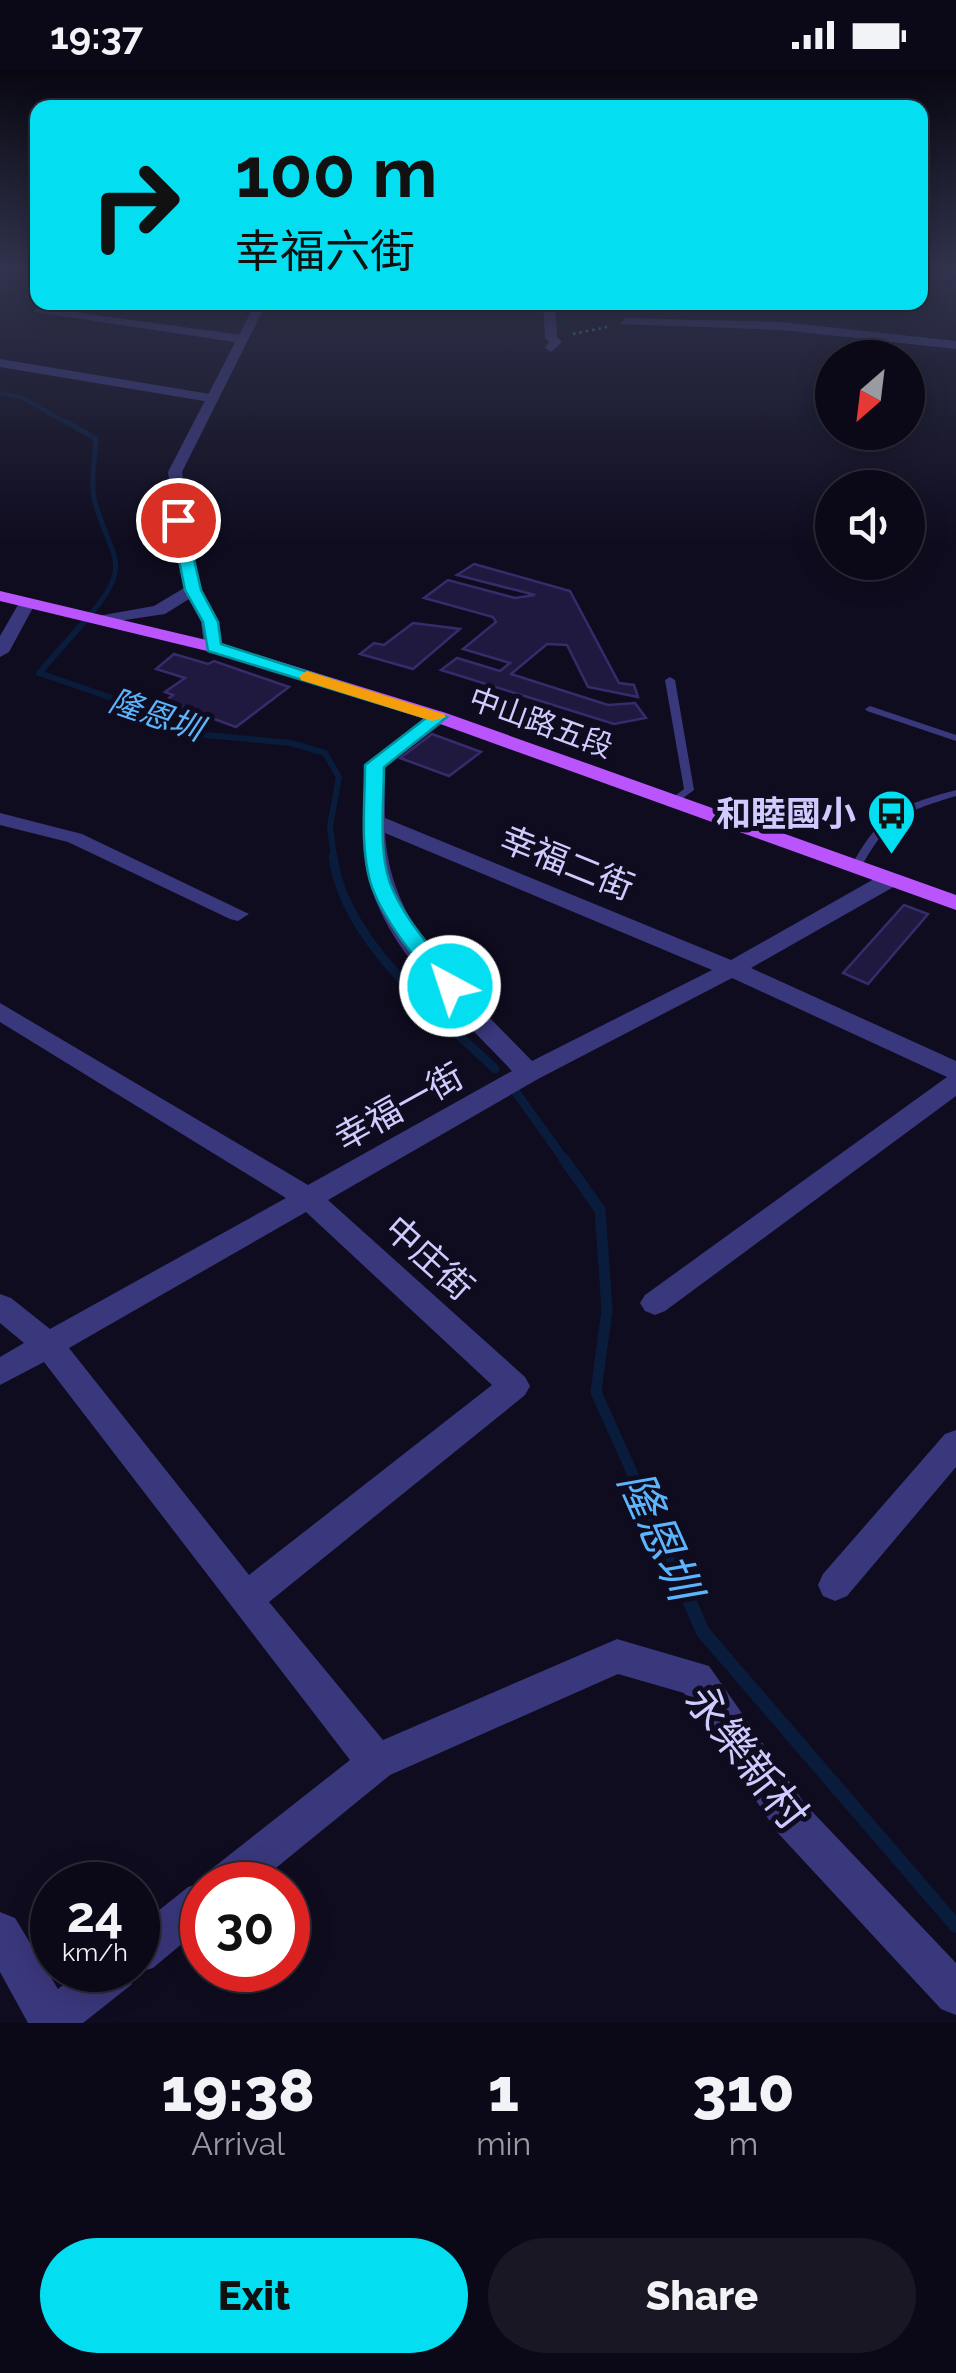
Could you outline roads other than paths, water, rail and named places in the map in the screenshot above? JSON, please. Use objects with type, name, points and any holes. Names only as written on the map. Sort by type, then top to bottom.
[{"type":"main road","points":[[0,596],[28,602]]},
{"type":"main road","name":"中山路五段","points":[[28,602],[214,647],[438,717],[956,903]]},
{"type":"street","points":[[214,647],[210,622],[193,590],[178,520],[175,472],[229,362]]},
{"type":"street","points":[[0,363],[210,398]]},
{"type":"street","points":[[102,619],[160,610],[193,590]]},
{"type":"street","points":[[0,652],[28,602]]},
{"type":"street","points":[[438,717],[374,765],[374,838],[380,883],[424,957],[529,1072]]},
{"type":"street","points":[[0,819],[75,838],[238,914]]},
{"type":"street","name":"幸福二街","points":[[377,822],[732,969],[956,1071]]},
{"type":"street","name":"幸福一街","points":[[0,1372],[529,1072],[732,969],[890,880]]},
{"type":"street","name":"中庄街","points":[[0,1011],[308,1198],[514,1386],[246,1598]]},
{"type":"street","points":[[656,1303],[956,1083]]},
{"type":"street","points":[[0,1306],[50,1347],[378,1762]]},
{"type":"street","points":[[835,1585],[956,1444]]},
{"type":"street","name":"永樂新村","points":[[252,1862],[378,1762],[617,1656],[696,1679],[791,1818],[956,1994]]},
{"type":"street","points":[[160,1935],[180,1919]]},
{"type":"street","points":[[0,1934],[51,2022],[88,1992]]},
{"type":"lane","points":[[670,680],[689,790],[672,804]]},
{"type":"lane","points":[[870,708],[956,738]]},
{"type":"lane","points":[[856,867],[872,832],[900,809],[956,793]]},
{"type":"waterway","name":"隆恩圳","points":[[0,393],[21,397],[71,425]]},
{"type":"waterway","name":"隆恩圳","points":[[67,422],[96,439],[94,495],[115,560],[111,584],[88,617]]},
{"type":"waterway","name":"隆恩圳","points":[[91,614],[39,673],[150,711],[196,734],[291,743],[325,753],[339,777],[330,826],[334,858]]},
{"type":"waterway","name":"隆恩圳","points":[[333,856],[340,887],[373,946],[421,999],[495,1069]]},
{"type":"waterway","name":"隆恩圳","points":[[510,1084],[566,1162]]},
{"type":"waterway","name":"隆恩圳","points":[[564,1159],[600,1210],[607,1310],[596,1392],[664,1544]]},
{"type":"waterway","name":"隆恩圳","points":[[663,1541],[703,1632],[956,1926]]},
{"type":"place","name":"和睦國小","points":[[891,856]]}]
